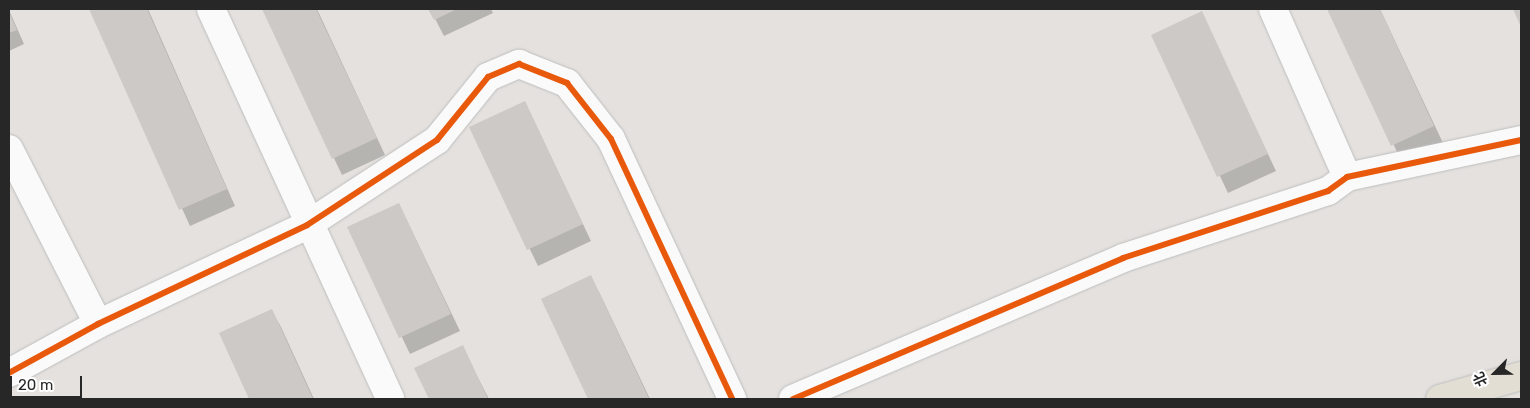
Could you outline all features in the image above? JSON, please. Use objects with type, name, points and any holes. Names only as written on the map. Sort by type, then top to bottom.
[{"type":"main road","points":[[1440,399],[1521,376]]},
{"type":"street","points":[[211,9],[307,225],[390,399]]},
{"type":"street","points":[[1273,9],[1347,177]]},
{"type":"street","points":[[9,373],[98,324],[307,225],[437,140],[488,77],[519,64],[567,83],[611,139],[732,399]]},
{"type":"street","points":[[793,399],[1123,258],[1328,191],[1347,177],[1521,140]]},
{"type":"street","points":[[9,149],[98,324]]},
{"type":"building","points":[[89,9],[147,9],[227,189],[179,210]]},
{"type":"building","points":[[262,9],[316,9],[377,138],[332,159]]},
{"type":"building","points":[[428,9],[457,9],[434,20]]},
{"type":"building","points":[[1327,9],[1380,9],[1434,126],[1391,146]]},
{"type":"building","points":[[1513,9],[1521,9],[1521,27]]},
{"type":"building","points":[[1202,11],[1268,154],[1217,177],[1151,35]]},
{"type":"building","points":[[9,12],[17,30],[9,33]]},
{"type":"building","points":[[525,101],[583,224],[527,250],[469,127]]},
{"type":"building","points":[[399,203],[451,314],[399,338],[347,227]]},
{"type":"building","points":[[591,275],[649,399],[588,399],[541,299]]},
{"type":"building","points":[[272,309],[313,399],[249,399],[219,333]]},
{"type":"building","points":[[463,345],[488,399],[429,399],[414,368]]},
{"type":"cycle path","points":[[9,373],[98,324],[307,225],[437,140],[488,77],[519,64],[567,83],[611,139],[732,399]]},
{"type":"cycle path","points":[[793,399],[1123,258],[1328,191],[1347,177],[1521,140]]}]
